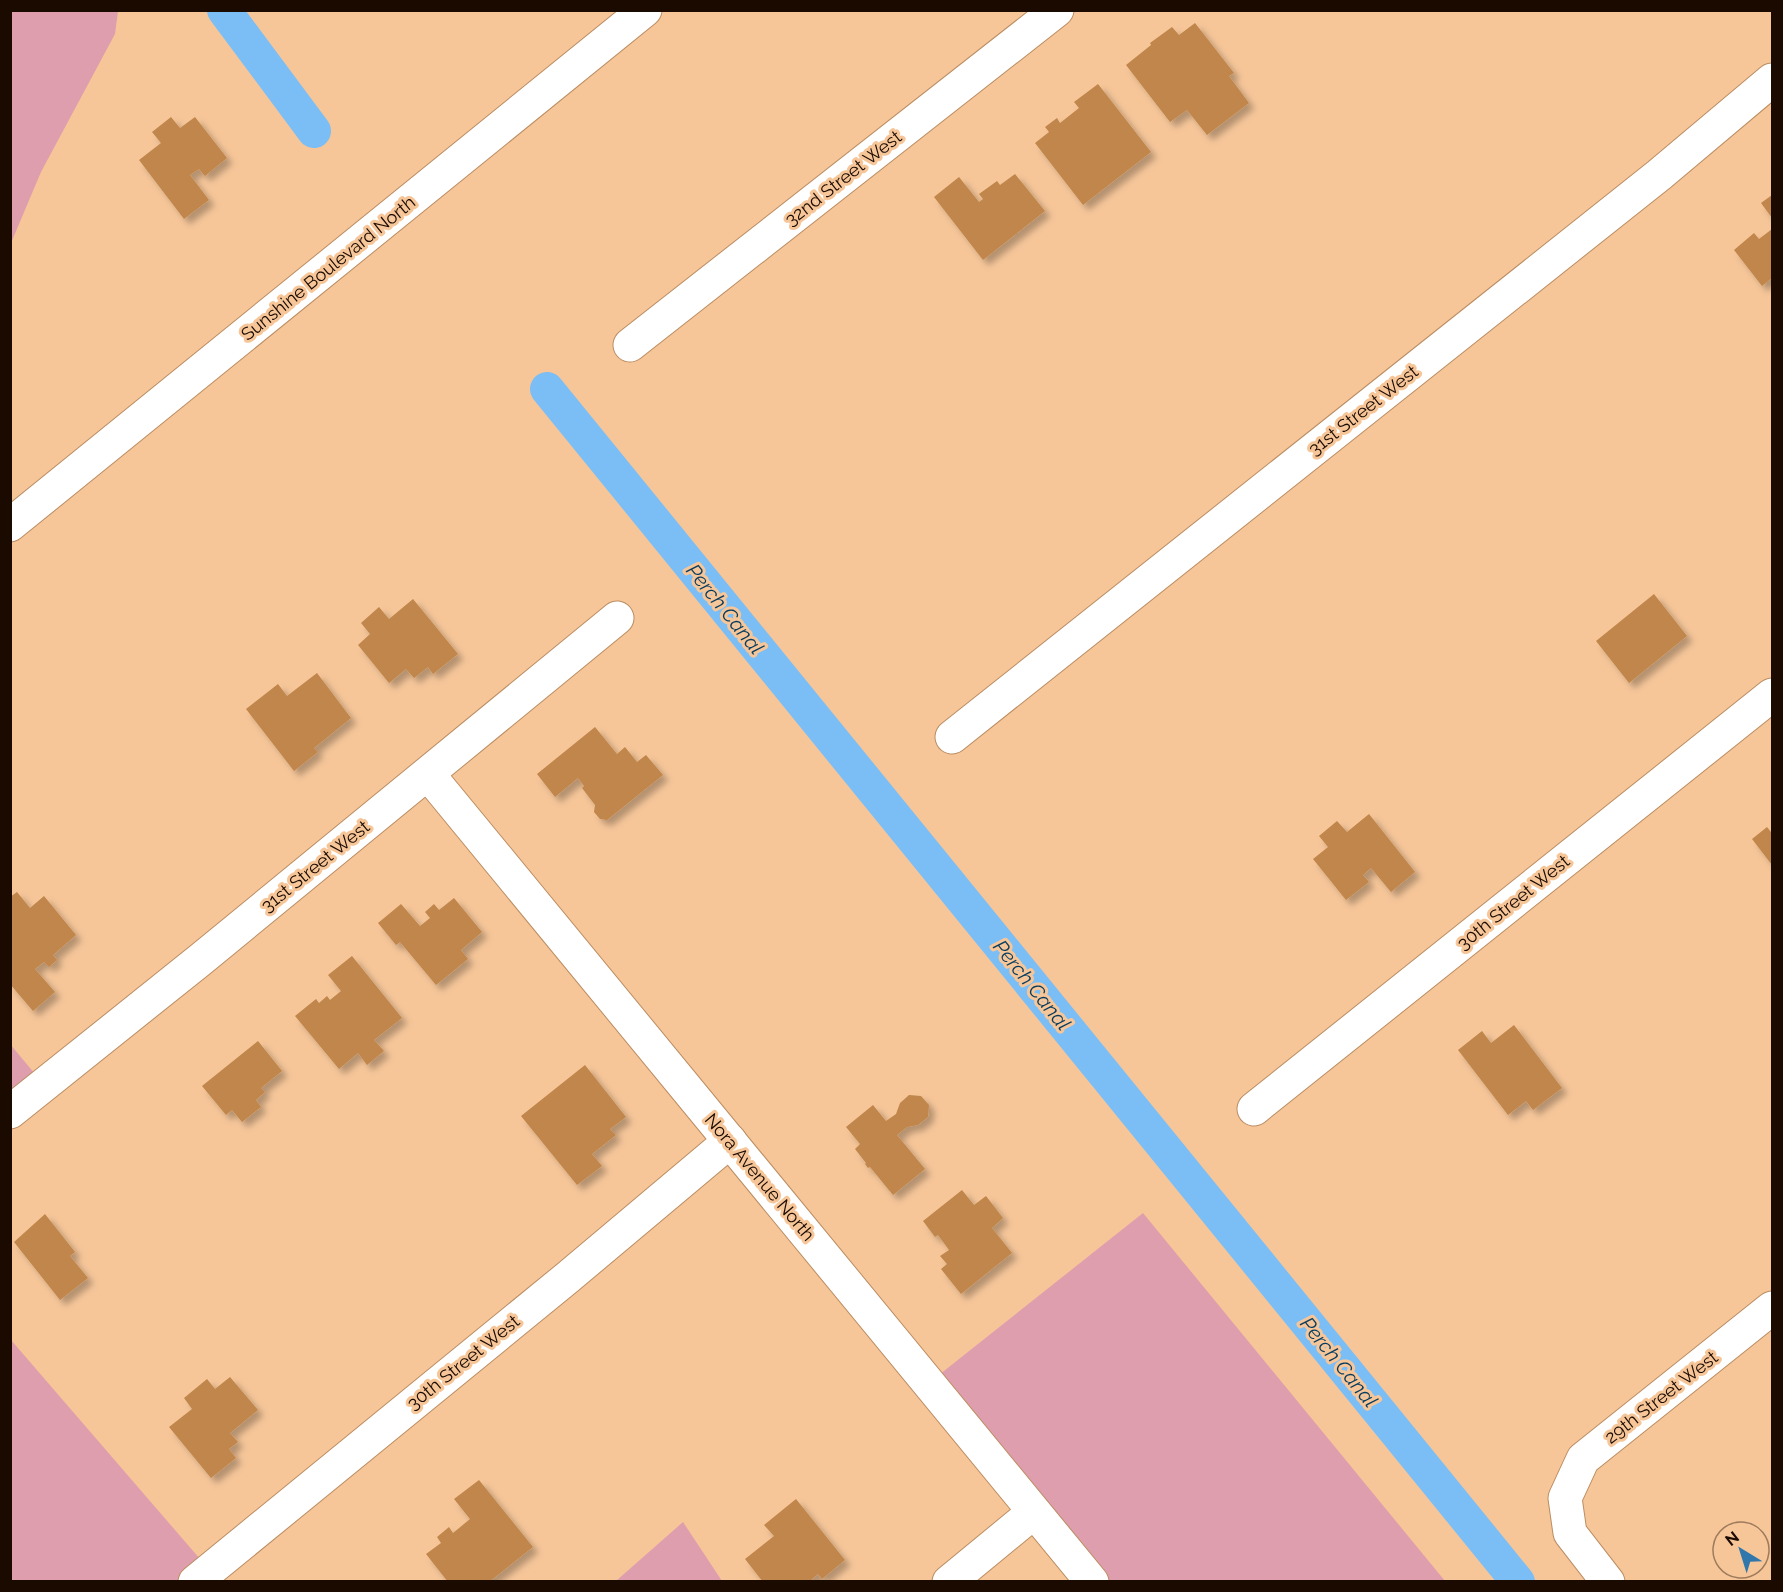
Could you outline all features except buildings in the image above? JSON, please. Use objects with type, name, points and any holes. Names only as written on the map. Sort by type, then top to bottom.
[{"type":"street","name":"Sunshine Boulevard North","points":[[10,525],[645,10]]},
{"type":"street","name":"32nd Street West","points":[[630,345],[1057,10]]},
{"type":"street","name":"31st Street West","points":[[952,737],[1650,182],[1773,80]]},
{"type":"street","name":"31st Street West","points":[[10,1112],[617,618]]},
{"type":"street","name":"30th Street West","points":[[1254,1108],[1773,695]]},
{"type":"street","name":"Nora Avenue North","points":[[428,774],[1092,1581]]},
{"type":"street","name":"30th Street West","points":[[195,1581],[567,1278],[730,1141]]},
{"type":"street","name":"29th Street West","points":[[1608,1581],[1570,1533],[1565,1498],[1583,1459],[1773,1308]]},
{"type":"street","points":[[949,1581],[1034,1512]]},
{"type":"shaded area","points":[[11,10],[118,11],[115,34],[41,172],[11,243]]},
{"type":"shaded area","points":[[10,1044],[40,1080],[10,1103]]},
{"type":"shaded area","points":[[1143,1213],[1445,1581],[1109,1581],[925,1386]]},
{"type":"shaded area","points":[[11,1340],[219,1581],[11,1581]]},
{"type":"shaded area","points":[[683,1522],[722,1581],[616,1581]]},
{"type":"waterway","points":[[224,10],[314,131]]},
{"type":"waterway","name":"Perch Canal","points":[[547,389],[1518,1582]]}]
